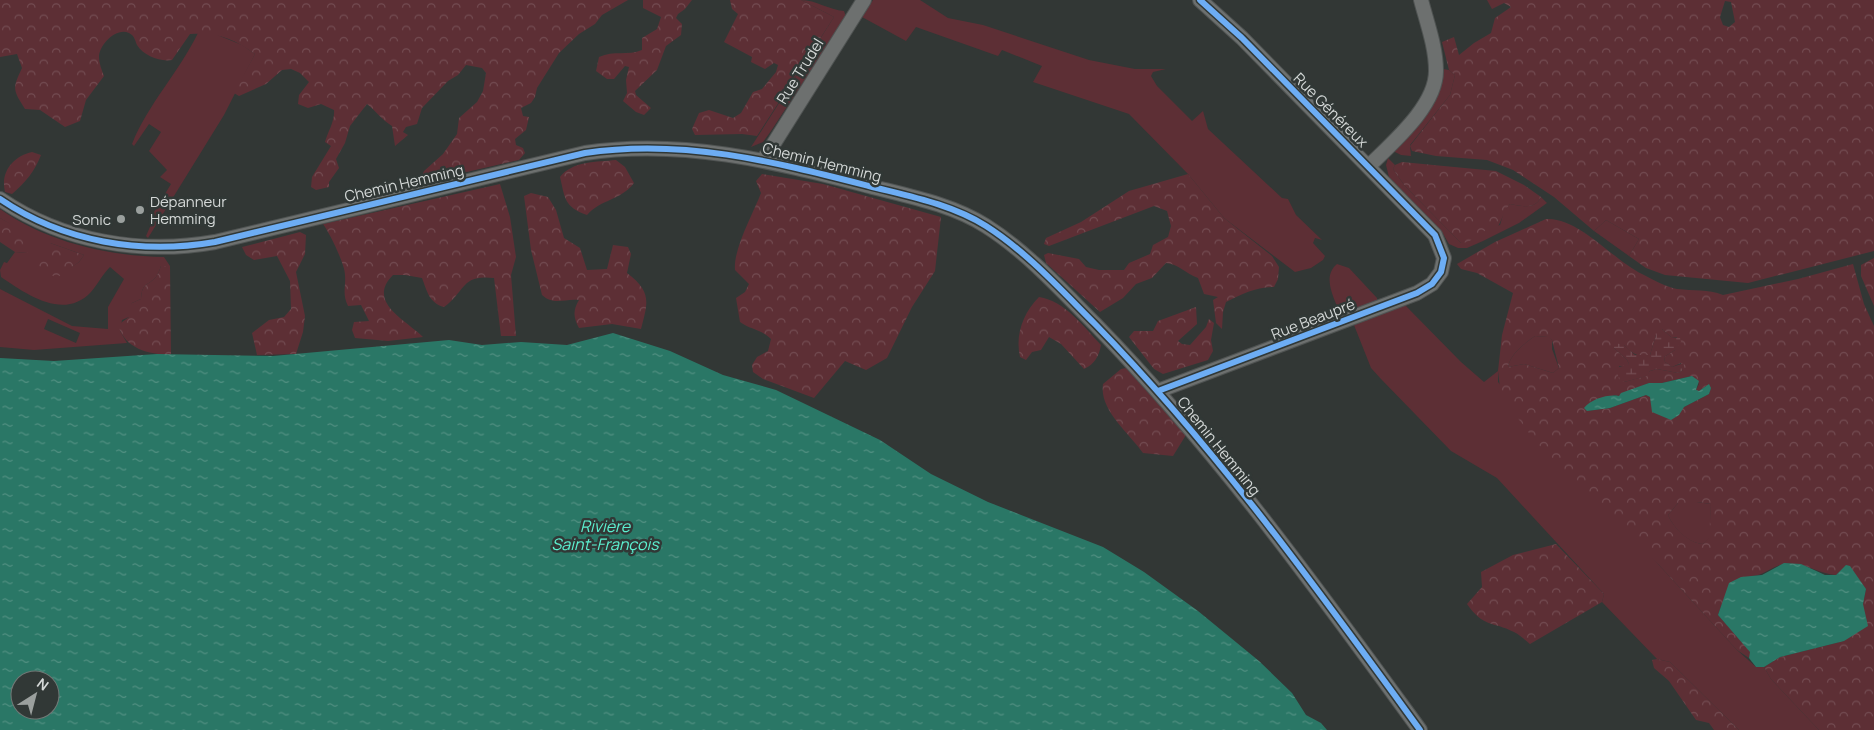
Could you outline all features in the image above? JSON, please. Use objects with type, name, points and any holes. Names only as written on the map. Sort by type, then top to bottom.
[{"type":"street","name":"Rue Trudel","points":[[764,159],[864,0]]},
{"type":"street","name":"Rue Généreux","points":[[1200,0],[1233,29],[1369,166],[1440,242]]},
{"type":"street","points":[[1369,166],[1419,113],[1433,89],[1436,72],[1434,54],[1421,0]]},
{"type":"street","name":"Chemin Hemming","points":[[0,199],[42,223],[80,236],[133,247],[163,248],[215,242],[382,200],[598,151],[681,148],[764,159],[954,210],[985,225],[1034,263],[1158,391],[1291,556],[1420,730]]},
{"type":"street","name":"Rue Beaupré","points":[[1158,391],[1417,293],[1432,284],[1441,272],[1444,258],[1440,242]]},
{"type":"green space","points":[[0,0],[628,0],[602,15],[595,24],[579,34],[559,53],[537,88],[531,103],[521,108],[523,116],[529,117],[526,130],[515,139],[516,145],[523,148],[525,153],[519,160],[419,183],[424,171],[443,154],[457,134],[459,118],[477,102],[483,91],[486,73],[482,68],[466,65],[458,75],[448,81],[422,108],[417,124],[406,127],[403,132],[408,135],[395,146],[392,126],[367,104],[350,126],[345,143],[336,159],[339,168],[329,182],[329,187],[316,190],[311,187],[312,177],[331,146],[325,142],[334,110],[321,104],[308,108],[298,104],[299,95],[309,82],[300,73],[291,69],[282,70],[266,84],[239,96],[234,93],[255,54],[232,40],[217,35],[190,34],[172,60],[162,60],[140,49],[131,34],[119,33],[109,38],[102,47],[99,59],[104,76],[86,100],[80,121],[65,127],[40,110],[25,109],[18,98],[15,85],[22,68],[17,54],[0,57]]},
{"type":"green space","points":[[643,0],[692,0],[676,18],[682,24],[681,35],[666,46],[657,70],[635,91],[636,95],[651,108],[644,115],[636,112],[623,101],[627,93],[626,80],[629,67],[625,66],[614,79],[607,79],[596,71],[599,57],[642,50],[642,38],[657,29],[661,17],[643,8]]},
{"type":"green space","points":[[730,0],[801,0],[834,17],[757,136],[742,134],[695,135],[692,129],[699,113],[709,110],[733,118],[741,113],[753,92],[762,89],[776,72],[778,65],[774,63],[765,69],[751,62],[752,57],[724,42],[738,14],[732,9]]},
{"type":"green space","points":[[801,0],[844,11],[846,17],[763,142],[751,147],[834,17]]},
{"type":"green space","points":[[873,0],[920,0],[948,18],[983,25],[1089,60],[1135,69],[1166,69],[1153,72],[1151,76],[1157,86],[1192,121],[1203,111],[1208,129],[1282,198],[1288,199],[1296,215],[1322,240],[1315,238],[1313,243],[1325,256],[1323,260],[1311,268],[1295,272],[1224,218],[1188,174],[1129,114],[1033,82],[1042,66],[1002,50],[998,56],[916,27],[906,41],[862,17]]},
{"type":"green space","points":[[1487,0],[1874,0],[1874,251],[1748,283],[1665,275],[1646,268],[1629,256],[1639,239],[1606,220],[1594,231],[1554,197],[1513,170],[1487,160],[1436,156],[1412,151],[1410,146],[1450,95],[1455,75],[1449,70],[1442,42],[1454,37],[1459,55],[1491,33],[1495,18],[1511,7],[1504,3],[1492,9]],"holes":[[[1725,1],[1731,2],[1735,22],[1729,27],[1723,25],[1720,17]]]},
{"type":"green space","points":[[210,32],[242,45],[255,54],[224,115],[148,238],[146,236],[153,220],[151,217],[171,184],[160,177],[167,170],[149,151],[161,132],[149,124],[134,146],[132,144],[146,115],[198,33]]},
{"type":"green space","points":[[1443,69],[1449,70],[1455,75],[1450,95],[1410,145],[1411,156],[1401,155],[1393,151],[1418,124],[1432,104],[1441,82]]},
{"type":"green space","points":[[32,152],[41,155],[33,171],[12,194],[5,192],[5,177],[10,166],[19,157]]},
{"type":"green space","points":[[1388,158],[1395,165],[1393,169],[1405,186],[1461,243],[1486,229],[1500,225],[1504,211],[1510,204],[1532,205],[1541,197],[1547,203],[1519,223],[1467,248],[1458,248],[1449,244],[1442,232],[1389,177],[1386,165]]},
{"type":"green space","points":[[616,160],[625,167],[634,183],[629,189],[598,206],[587,215],[574,209],[567,201],[560,177],[578,165]]},
{"type":"green space","points":[[1402,162],[1496,171],[1524,185],[1541,197],[1532,205],[1510,204],[1494,232],[1486,230],[1468,242],[1461,243],[1405,186],[1393,169],[1395,165]]},
{"type":"green space","points":[[762,174],[823,184],[941,217],[935,271],[912,307],[887,358],[866,370],[845,361],[814,398],[763,379],[753,372],[752,365],[757,357],[768,351],[771,339],[740,322],[736,298],[745,292],[749,284],[735,270],[735,262],[740,242],[761,193],[756,181]]},
{"type":"green space","points":[[1188,174],[1224,218],[1272,256],[1279,267],[1278,279],[1274,287],[1255,290],[1226,302],[1223,312],[1222,329],[1216,323],[1213,300],[1218,297],[1204,294],[1198,278],[1174,265],[1166,263],[1152,278],[1136,284],[1123,298],[1100,312],[1046,263],[1044,255],[1048,253],[1079,259],[1086,267],[1099,270],[1124,270],[1129,263],[1150,254],[1153,245],[1168,237],[1171,226],[1167,211],[1154,206],[1049,246],[1044,244],[1046,238],[1081,222],[1129,191]]},
{"type":"green space","points":[[500,184],[510,217],[516,257],[511,275],[516,336],[501,336],[494,278],[483,277],[469,281],[444,307],[435,303],[427,292],[422,278],[393,275],[386,285],[384,294],[386,302],[399,317],[423,337],[388,341],[355,338],[352,330],[354,322],[369,321],[361,305],[348,306],[345,298],[344,270],[333,241],[323,224]]},
{"type":"green space","points":[[531,193],[548,197],[556,210],[564,238],[580,248],[587,270],[607,269],[613,245],[628,247],[631,254],[627,273],[641,286],[646,298],[641,329],[612,324],[579,328],[574,314],[579,300],[555,301],[542,295],[531,250],[524,196]]},
{"type":"green space","points":[[0,209],[37,230],[78,245],[121,254],[164,257],[170,266],[161,266],[156,277],[142,290],[141,299],[132,303],[129,317],[122,320],[120,331],[127,343],[34,350],[0,347],[0,289],[72,326],[108,329],[108,307],[124,279],[110,267],[91,292],[80,300],[69,304],[57,304],[33,297],[1,277],[0,270],[4,262],[7,263],[15,252],[27,253],[13,226],[0,218]],"holes":[[[50,243],[84,255],[79,262],[70,268]],[[48,319],[80,333],[76,343],[44,329]]]},
{"type":"green space","points":[[0,218],[34,237],[27,253],[15,252],[0,242]]},
{"type":"green space","points":[[1546,219],[1558,220],[1571,225],[1596,240],[1631,268],[1659,283],[1677,289],[1706,291],[1723,295],[1798,279],[1853,264],[1864,304],[1874,326],[1874,730],[1819,730],[1771,679],[1764,667],[1780,657],[1844,641],[1863,604],[1866,589],[1844,569],[1836,575],[1799,565],[1782,564],[1752,576],[1721,606],[1718,615],[1751,652],[1749,658],[1737,650],[1659,565],[1535,441],[1501,396],[1498,371],[1502,335],[1513,293],[1477,273],[1461,269],[1457,264],[1495,242]],"holes":[[[1662,329],[1671,337],[1677,337],[1675,350],[1664,357],[1665,362],[1672,367],[1681,363],[1683,370],[1678,373],[1657,369],[1650,371],[1646,376],[1624,382],[1619,366],[1629,364],[1614,348],[1624,345],[1636,354],[1642,356],[1650,355],[1656,335]],[[1535,336],[1548,337],[1552,340],[1559,368],[1553,373],[1524,364],[1508,367],[1515,353]],[[1692,376],[1699,384],[1696,390],[1699,391],[1706,386],[1711,388],[1709,394],[1684,407],[1652,406],[1650,397],[1646,395],[1610,408],[1587,411],[1614,395],[1619,396],[1649,383],[1662,383]],[[1697,502],[1711,504],[1709,538],[1703,544],[1692,541],[1682,534],[1668,515],[1678,503],[1690,510]]]},
{"type":"green space","points":[[1606,220],[1639,239],[1629,256],[1594,231]]},
{"type":"green space","points":[[300,232],[306,235],[305,254],[296,272],[305,316],[303,332],[296,354],[257,355],[252,333],[269,320],[284,317],[291,309],[290,281],[277,256],[254,260],[246,255],[242,247]]},
{"type":"green space","points":[[50,243],[84,255],[79,262],[58,277],[51,275],[43,270],[37,261]]},
{"type":"green space","points":[[1874,258],[1874,306],[1861,276],[1861,265]]},
{"type":"green space","points":[[1337,264],[1349,268],[1377,298],[1377,301],[1341,315],[1333,296],[1330,282],[1332,269]]},
{"type":"green space","points":[[161,266],[170,266],[171,355],[138,349],[126,340],[118,325],[129,317],[128,310],[132,303],[141,299],[142,290],[156,277]]},
{"type":"green space","points":[[1039,297],[1048,299],[1073,315],[1101,345],[1098,356],[1091,365],[1084,369],[1061,344],[1049,337],[1041,350],[1032,352],[1026,360],[1020,357],[1019,341],[1022,325],[1033,303]]},
{"type":"green space","points":[[1405,305],[1461,362],[1484,382],[1498,371],[1498,382],[1659,565],[1737,650],[1756,667],[1764,667],[1771,679],[1819,730],[1739,730],[1670,662],[1657,659],[1602,602],[1604,594],[1497,478],[1451,451],[1371,368],[1354,325]]},
{"type":"green space","points":[[1196,307],[1197,324],[1178,341],[1182,344],[1190,345],[1206,327],[1209,319],[1214,323],[1211,340],[1213,351],[1208,360],[1163,374],[1154,369],[1129,337],[1134,331],[1153,331],[1158,321]]},
{"type":"green space","points":[[1654,326],[1662,329],[1671,337],[1680,338],[1681,342],[1675,350],[1664,357],[1665,362],[1672,367],[1684,363],[1683,370],[1678,373],[1657,369],[1650,371],[1647,376],[1624,382],[1619,379],[1616,368],[1629,364],[1614,348],[1615,343],[1624,345],[1635,355],[1650,355],[1656,335],[1652,331]]},
{"type":"green space","points":[[1535,336],[1549,337],[1552,340],[1552,349],[1559,368],[1553,373],[1524,364],[1508,367],[1515,353]]},
{"type":"green space","points":[[1126,368],[1186,435],[1173,456],[1143,453],[1110,412],[1103,394],[1103,384],[1121,369]]},
{"type":"green space","points":[[1697,502],[1711,504],[1710,538],[1703,544],[1692,541],[1682,534],[1668,515],[1678,503]]},
{"type":"green space","points":[[1556,544],[1604,594],[1602,602],[1530,644],[1514,632],[1484,621],[1467,604],[1482,587],[1481,572],[1513,555]]},
{"type":"green space","points":[[1657,659],[1670,662],[1739,730],[1714,730],[1709,723],[1696,720],[1669,681],[1654,668],[1652,660]]},
{"type":"water","name":"Rivière Saint-François","points":[[613,333],[670,351],[723,375],[776,390],[880,440],[931,474],[988,502],[1103,547],[1144,572],[1198,611],[1259,661],[1292,693],[1306,715],[1321,723],[1327,730],[0,730],[0,358],[54,361],[157,354],[273,356],[449,340],[482,345],[521,342],[567,345]]},
{"type":"water","points":[[1692,376],[1699,381],[1696,390],[1699,391],[1709,384],[1711,388],[1709,394],[1684,407],[1679,415],[1671,420],[1652,412],[1650,397],[1646,395],[1610,408],[1587,411],[1584,408],[1600,398],[1619,396],[1621,393],[1649,383],[1662,383]]},
{"type":"water","points":[[1784,563],[1801,564],[1825,575],[1836,575],[1846,565],[1850,566],[1866,589],[1863,604],[1868,626],[1844,641],[1780,657],[1764,667],[1756,667],[1749,658],[1750,652],[1718,615],[1729,583],[1741,577],[1762,575]]},
{"type":"cycle path","points":[[1158,391],[1417,293],[1432,284],[1441,272],[1444,258],[1435,235],[1242,38],[1200,0]]},
{"type":"cycle path","points":[[0,199],[24,214],[50,226],[103,242],[159,247],[187,246],[215,242],[585,153],[621,149],[658,148],[728,155],[764,161],[899,193],[944,206],[973,218],[986,226],[1030,259],[1140,371],[1265,521],[1420,730]]},
{"type":"place","name":"Dépanneur Hemming","points":[[140,210]]},
{"type":"place","name":"Sonic","points":[[121,219]]}]
